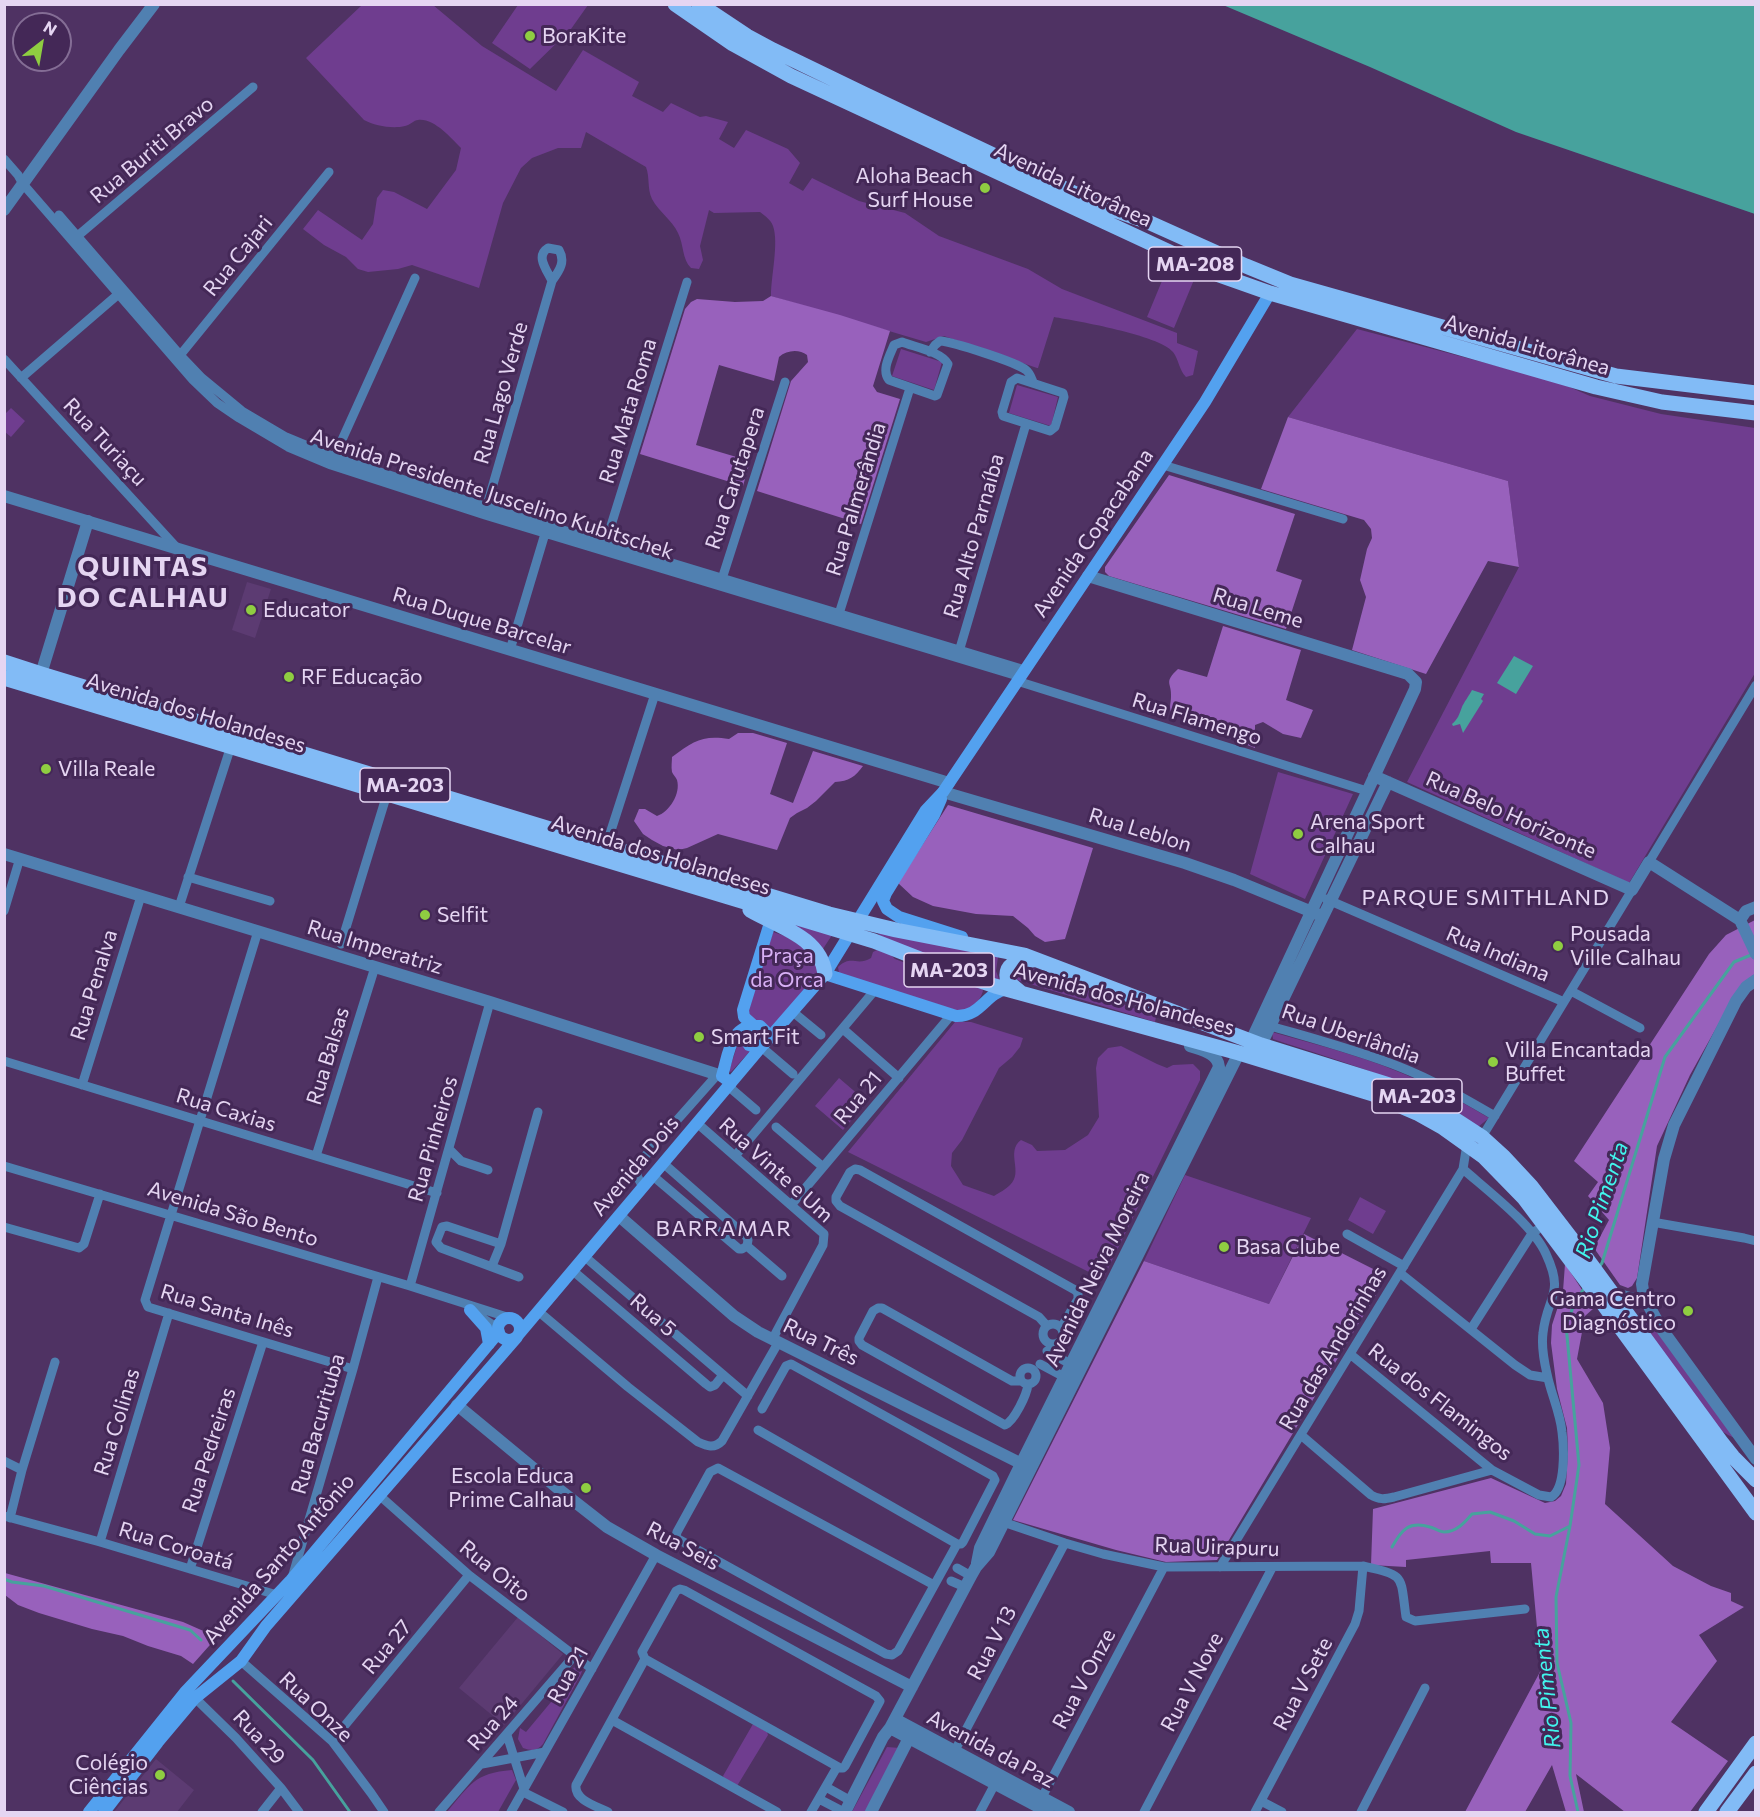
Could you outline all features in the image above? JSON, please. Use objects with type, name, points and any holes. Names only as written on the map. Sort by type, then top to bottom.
[{"type":"main road","name":"Avenida Litorânea","points":[[675,4],[733,44],[791,76],[1219,275],[1270,293],[1616,392],[1662,402],[1755,413]]},
{"type":"main road","name":"Avenida Litorânea","points":[[699,4],[747,36],[798,63],[1097,204],[1148,222],[1272,277],[1305,289],[1590,369],[1654,382],[1755,393]]},
{"type":"main road","points":[[1158,248],[1162,239],[1166,237],[1192,249],[1210,250]]},
{"type":"main road","name":"Avenida Copacabana","points":[[853,928],[926,810],[946,788],[1205,402],[1270,293]]},
{"type":"main road","points":[[1554,376],[1589,380],[1593,376],[1590,369]]},
{"type":"main road","points":[[1616,392],[1614,387],[1617,381],[1642,384],[1654,382]]},
{"type":"main road","name":"Avenida dos Holandeses","points":[[4,662],[769,896],[853,928],[874,941],[948,970],[1007,989],[1239,1053],[1373,1094],[1417,1113],[1467,1144],[1501,1173],[1539,1229],[1579,1259]]},
{"type":"main road","name":"Avenida dos Holandeses","points":[[4,678],[730,898],[772,916],[997,948],[1024,955],[1256,1043],[1367,1077],[1410,1093],[1482,1137],[1531,1186],[1579,1259],[1629,1316],[1738,1463],[1755,1481]]},
{"type":"main road","name":"Avenida Copacabana","points":[[946,788],[934,815],[886,893],[884,905],[899,917],[997,948]]},
{"type":"main road","points":[[769,896],[772,916],[742,1010],[744,1017],[762,1028],[767,1039],[759,1048],[752,1047],[747,1043],[746,1032],[762,1028],[793,1012],[825,974],[853,928]]},
{"type":"main road","points":[[772,916],[808,943],[822,961],[825,974]]},
{"type":"main road","points":[[1026,994],[1008,982],[1006,974],[1008,968],[1021,960],[1042,962]]},
{"type":"main road","points":[[825,974],[962,1016],[972,1013],[995,993],[1007,989]]},
{"type":"main road","points":[[724,1080],[736,1034],[742,1028],[762,1028]]},
{"type":"main road","name":"Avenida Dois","points":[[518,1336],[697,1123],[724,1080],[763,1045]]},
{"type":"main road","name":"Avenida dos Holandeses","points":[[1603,1288],[1755,1513]]},
{"type":"main road","points":[[470,1310],[486,1328],[489,1344]]},
{"type":"main road","points":[[512,1319],[517,1321],[520,1328],[518,1336],[507,1340],[499,1331],[501,1322],[512,1319],[527,1317],[538,1311]]},
{"type":"main road","name":"Avenida Santo Antônio","points":[[89,1812],[291,1580],[499,1331]]},
{"type":"main road","name":"Avenida Santo Antônio","points":[[104,1812],[158,1742],[191,1694],[241,1661],[266,1626],[518,1336]]},
{"type":"main road","points":[[1706,1812],[1755,1743]]},
{"type":"main road","points":[[1727,1812],[1755,1773]]},
{"type":"street","points":[[4,210],[22,179],[154,4]]},
{"type":"street","name":"Rua Buriti Bravo","points":[[75,238],[253,87]]},
{"type":"street","name":"Avenida Presidente Juscelino Kubitschek","points":[[4,159],[122,291],[178,358],[242,411],[333,461],[486,511],[958,653],[1021,676]]},
{"type":"street","name":"Rua Cajari","points":[[178,358],[329,172]]},
{"type":"street","points":[[333,461],[415,278]]},
{"type":"street","name":"Rua Lago Verde","points":[[486,511],[552,281]]},
{"type":"street","name":"Rua Mata Roma","points":[[605,547],[687,282]]},
{"type":"street","points":[[21,378],[122,291]]},
{"type":"street","points":[[930,352],[940,341],[953,344],[1020,366],[1029,373],[1033,382]]},
{"type":"street","points":[[902,342],[930,352],[943,357],[948,364],[939,392],[935,396],[889,380],[885,373],[894,345],[902,342]]},
{"type":"street","name":"Rua Turiaçu","points":[[4,359],[178,549]]},
{"type":"street","points":[[1017,378],[1062,391],[1064,397],[1053,430],[1026,424],[1004,417],[1002,412],[1013,379],[1017,378]]},
{"type":"street","name":"Rua Carutapera","points":[[721,582],[785,382]]},
{"type":"street","name":"Rua Palmerândia","points":[[838,617],[910,388]]},
{"type":"street","name":"Rua Alto Parnaíba","points":[[958,653],[1026,424]]},
{"type":"street","points":[[1163,465],[1343,519]]},
{"type":"street","name":"Rua Duque Barcelar","points":[[4,496],[655,694],[946,788]]},
{"type":"street","points":[[41,674],[88,522]]},
{"type":"street","points":[[510,650],[546,529]]},
{"type":"street","name":"Rua Leme","points":[[1088,576],[1408,674],[1415,679],[1415,689],[1374,776]]},
{"type":"street","name":"Rua Flamengo","points":[[1021,676],[1367,791]]},
{"type":"street","points":[[1482,1137],[1755,685]]},
{"type":"street","points":[[606,846],[655,694]]},
{"type":"street","points":[[178,907],[231,746]]},
{"type":"street","points":[[1256,1043],[1317,914],[1374,776]]},
{"type":"street","name":"Rua Belo Horizonte","points":[[1374,776],[1632,890]]},
{"type":"street","points":[[1324,898],[1388,782]]},
{"type":"street","name":"Rua Leblon","points":[[946,788],[1185,863],[1234,880],[1317,914]]},
{"type":"street","points":[[341,944],[387,794]]},
{"type":"street","name":"Rua Imperatriz","points":[[4,854],[490,1002],[724,1080]]},
{"type":"street","points":[[4,911],[20,858]]},
{"type":"street","points":[[1649,862],[1743,925],[1755,954]]},
{"type":"street","points":[[188,877],[270,902]]},
{"type":"street","name":"Rua Penalva","points":[[82,1085],[141,896]]},
{"type":"street","name":"Rua Indiana","points":[[1324,898],[1564,1002]]},
{"type":"street","points":[[1743,925],[1746,911],[1755,907]]},
{"type":"street","points":[[171,1215],[258,931]]},
{"type":"street","name":"Rua Balsas","points":[[316,1156],[375,967]]},
{"type":"street","points":[[1629,1316],[1642,1306],[1644,1297],[1642,1279],[1652,1222],[1664,1159],[1674,1125],[1739,995],[1755,980]]},
{"type":"street","points":[[735,1156],[875,990]]},
{"type":"street","points":[[1571,990],[1640,1028]]},
{"type":"street","name":"Rua Pinheiros","points":[[410,1286],[490,1002]]},
{"type":"street","points":[[793,1012],[821,1035]]},
{"type":"street","name":"Rua 21","points":[[792,1204],[952,1014]]},
{"type":"street","name":"Rua Uberlândia","points":[[1264,1024],[1401,1067],[1495,1116]]},
{"type":"street","name":"Avenida Neiva Moreira","points":[[1076,1367],[1219,1067],[1218,1061],[1212,1055],[1146,1028]]},
{"type":"street","points":[[843,1029],[898,1078]]},
{"type":"street","points":[[763,1045],[766,1051],[793,1074]]},
{"type":"street","name":"Avenida Neiva Moreira","points":[[844,1812],[970,1577],[981,1548],[1026,1466],[1239,1053]]},
{"type":"street","name":"Rua Caxias","points":[[4,1062],[437,1193]]},
{"type":"street","points":[[643,1187],[637,1176],[639,1163],[724,1080],[756,1110]]},
{"type":"street","points":[[492,1266],[501,1244],[538,1112]]},
{"type":"street","name":"Rua Vinte e Um","points":[[697,1123],[824,1234],[823,1245],[775,1342]]},
{"type":"street","points":[[776,1127],[823,1167]]},
{"type":"street","name":"Rua das Andorinhas","points":[[1220,1567],[1463,1169],[1467,1144]]},
{"type":"street","points":[[449,1149],[461,1161],[488,1170]]},
{"type":"street","points":[[663,1163],[746,1236],[747,1246]]},
{"type":"street","name":"Avenida São Bento","points":[[4,1166],[410,1286],[512,1319]]},
{"type":"street","points":[[1047,1326],[1039,1317],[840,1206],[836,1197],[850,1172],[855,1169],[860,1170],[1075,1290],[1078,1293],[1078,1299],[1060,1328]]},
{"type":"street","points":[[1347,1234],[1402,1269],[1525,1372],[1548,1378],[1542,1343],[1543,1331],[1556,1286],[1539,1229],[1463,1169]]},
{"type":"street","points":[[652,1176],[739,1248],[747,1246]]},
{"type":"street","points":[[4,1227],[79,1248],[84,1244],[100,1194]]},
{"type":"street","name":"Rua Santa Inês","points":[[171,1215],[145,1300],[148,1307],[353,1369]]},
{"type":"street","name":"Rua Três","points":[[619,1216],[734,1316],[775,1342],[1026,1466]]},
{"type":"street","points":[[1652,1222],[1755,1241]]},
{"type":"street","points":[[501,1244],[447,1226],[442,1227],[436,1242],[441,1248],[519,1277]]},
{"type":"street","points":[[1471,1329],[1539,1229]]},
{"type":"street","points":[[426,1232],[438,1236]]},
{"type":"street","points":[[747,1246],[782,1276]]},
{"type":"street","points":[[584,1256],[748,1396]]},
{"type":"street","name":"Rua 5","points":[[572,1270],[710,1387],[715,1385],[723,1375]]},
{"type":"street","name":"Rua Bacurituba","points":[[291,1580],[378,1277]]},
{"type":"street","points":[[1603,1288],[1637,1300],[1644,1297]]},
{"type":"street","points":[[1644,1297],[1661,1328],[1755,1458]]},
{"type":"street","name":"Avenida São Bento","points":[[450,1299],[499,1331]]},
{"type":"street","points":[[1047,1326],[1056,1324],[1060,1328],[1062,1334],[1060,1340],[1050,1347],[1037,1367],[1035,1381],[1024,1383],[1012,1381],[882,1308],[873,1311],[859,1341],[862,1345],[1005,1425],[1012,1421],[1027,1393],[1024,1383],[1019,1376],[1021,1370],[1037,1367],[1069,1380]]},
{"type":"street","points":[[538,1311],[628,1388],[706,1446],[715,1446],[722,1442],[775,1342]]},
{"type":"street","name":"Rua Colinas","points":[[100,1542],[169,1313]]},
{"type":"street","points":[[1047,1326],[1043,1335],[1050,1347],[1076,1367]]},
{"type":"street","name":"Rua Pedreiras","points":[[190,1569],[262,1342]]},
{"type":"street","name":"Rua dos Flamingos","points":[[1350,1354],[1492,1470],[1539,1495],[1548,1497],[1554,1496],[1561,1480],[1562,1430],[1548,1378]]},
{"type":"street","points":[[7,1517],[55,1362]]},
{"type":"street","points":[[758,1430],[957,1544],[963,1542],[995,1483],[993,1476],[791,1364],[786,1366],[762,1409]]},
{"type":"street","name":"Rua Seis","points":[[457,1405],[607,1527],[656,1555],[912,1687]]},
{"type":"street","points":[[1301,1435],[1377,1499],[1394,1497],[1492,1470]]},
{"type":"street","points":[[4,1461],[22,1470]]},
{"type":"street","name":"Avenida Neiva Moreira","points":[[970,1577],[988,1552],[1026,1466]]},
{"type":"street","points":[[934,1585],[720,1469],[710,1472],[676,1534],[680,1541],[889,1655],[898,1651],[957,1544]]},
{"type":"street","name":"Rua Oito","points":[[379,1495],[470,1575],[592,1669]]},
{"type":"street","name":"Rua Coroatá","points":[[7,1517],[100,1542],[277,1596]]},
{"type":"street","name":"Rua Uirapuru","points":[[1003,1522],[1065,1544],[1164,1568],[1363,1566],[1391,1572],[1397,1575],[1402,1584],[1406,1617],[1412,1621],[1525,1609]]},
{"type":"street","name":"Rua V 13","points":[[952,1755],[1065,1544]]},
{"type":"street","name":"Rua 21","points":[[511,1812],[656,1555]]},
{"type":"street","name":"Rua V Sete","points":[[1255,1812],[1355,1624],[1359,1611],[1363,1566]]},
{"type":"street","points":[[957,1568],[970,1577]]},
{"type":"street","name":"Rua V Onze","points":[[1042,1806],[1164,1568]]},
{"type":"street","name":"Rua V Nove","points":[[1144,1812],[1272,1568]]},
{"type":"street","name":"Rua 27","points":[[332,1741],[470,1575]]},
{"type":"street","points":[[951,1581],[970,1577]]},
{"type":"street","points":[[682,1589],[876,1696],[879,1704],[851,1755],[843,1768],[837,1767],[645,1659],[642,1652],[676,1591],[682,1589]]},
{"type":"street","name":"Rua 24","points":[[439,1812],[574,1656]]},
{"type":"street","points":[[608,1812],[579,1797],[575,1788],[645,1659]]},
{"type":"street","name":"Rua Onze","points":[[241,1661],[332,1741],[384,1812]]},
{"type":"street","points":[[1361,1812],[1425,1689]]},
{"type":"street","name":"Rua 29","points":[[191,1694],[236,1738],[281,1788],[299,1812]]},
{"type":"street","points":[[612,1720],[777,1812]]},
{"type":"street","name":"Avenida da Paz","points":[[893,1724],[1042,1806],[1069,1812]]},
{"type":"street","points":[[872,1812],[910,1733]]},
{"type":"street","points":[[507,1735],[524,1790],[563,1812]]},
{"type":"street","points":[[482,1764],[545,1752]]},
{"type":"street","points":[[811,1812],[837,1767]]},
{"type":"street","points":[[980,1812],[997,1780]]},
{"type":"street","points":[[826,1787],[851,1801]]},
{"type":"street","points":[[262,1812],[281,1788]]},
{"type":"street","points":[[819,1799],[844,1812]]},
{"type":"street","points":[[1261,1801],[1282,1812]]},
{"type":"shaded area","points":[[1223,5],[1755,5],[1755,214],[1516,132]]},
{"type":"shaded area","points":[[771,296],[890,331],[873,386],[877,392],[900,399],[861,524],[757,491],[791,381],[808,362],[807,355],[797,351],[779,357],[774,381],[719,365],[696,445],[750,461],[743,486],[640,454],[685,309],[697,299],[735,302],[763,301]]},
{"type":"shaded area","points":[[1288,417],[1508,481],[1519,567],[1488,561],[1426,674],[1352,650],[1366,597],[1360,580],[1372,538],[1371,529],[1364,520],[1261,489]]},
{"type":"shaded area","points":[[1169,475],[1295,514],[1276,571],[1302,580],[1286,629],[1109,576],[1105,572],[1105,567]]},
{"type":"shaded area","name":"Educator","points":[[247,582],[271,589],[255,638],[232,630]]},
{"type":"shaded area","points":[[1223,626],[1301,650],[1286,700],[1313,710],[1301,738],[1283,734],[1263,722],[1255,725],[1255,748],[1224,736],[1199,719],[1171,712],[1169,680],[1178,669],[1207,677]]},
{"type":"shaded area","points":[[1514,656],[1533,666],[1516,694],[1497,683]]},
{"type":"shaded area","points":[[1472,690],[1484,694],[1481,699],[1483,701],[1463,733],[1460,724],[1453,726],[1452,724]]},
{"type":"shaded area","points":[[738,733],[753,733],[787,743],[770,794],[793,803],[813,751],[863,766],[851,778],[835,782],[816,801],[790,818],[777,850],[718,834],[678,850],[663,846],[643,834],[634,821],[639,809],[645,809],[657,816],[666,811],[676,796],[678,785],[672,772],[672,757],[699,740],[729,739]]},
{"type":"shaded area","points":[[948,805],[1093,848],[1065,939],[1045,942],[1013,916],[976,914],[933,906],[913,897],[898,883]]},
{"type":"shaded area","points":[[1755,920],[1755,974],[1744,982],[1734,996],[1690,1075],[1657,1146],[1637,1278],[1628,1288],[1620,1285],[1594,1248],[1609,1220],[1588,1196],[1598,1182],[1574,1161],[1709,954],[1726,935]]},
{"type":"shaded area","points":[[1304,1234],[1387,1276],[1217,1560],[1166,1562],[1013,1520],[1144,1261],[1269,1304]]},
{"type":"shaded area","points":[[1565,1264],[1594,1308],[1585,1316],[1577,1359],[1603,1403],[1610,1448],[1605,1504],[1673,1566],[1711,1586],[1731,1593],[1731,1601],[1744,1607],[1699,1635],[1717,1661],[1671,1722],[1728,1761],[1690,1812],[1625,1812],[1576,1774],[1584,1812],[1566,1812],[1552,1765],[1525,1812],[1465,1812],[1541,1670],[1531,1563],[1491,1563],[1490,1551],[1406,1560],[1406,1567],[1371,1565],[1373,1509],[1491,1478],[1545,1503],[1555,1501],[1561,1496],[1566,1484],[1567,1428],[1557,1389],[1551,1343],[1552,1325],[1563,1291]]},
{"type":"shaded area","points":[[5,1573],[183,1622],[217,1637],[193,1664],[181,1656],[123,1636],[92,1629],[18,1605],[5,1595]]},
{"type":"shaded area","points":[[518,1617],[563,1654],[504,1725],[459,1688]]},
{"type":"shaded area","name":"Colégio Ciências","points":[[156,1759],[194,1790],[177,1812],[114,1812]]},
{"type":"green space","points":[[362,5],[433,5],[482,46],[556,91],[583,50],[639,82],[632,96],[663,112],[671,103],[700,117],[706,116],[728,122],[719,139],[734,148],[746,130],[788,149],[800,163],[789,183],[803,191],[812,178],[859,201],[905,213],[939,236],[1028,269],[1062,289],[1177,333],[1177,343],[1198,351],[1193,375],[1186,377],[1173,352],[1152,340],[1054,317],[1037,368],[944,336],[926,342],[771,296],[775,233],[771,222],[760,212],[714,213],[709,210],[700,246],[703,260],[699,269],[691,268],[675,228],[652,199],[646,167],[586,132],[581,148],[558,148],[532,158],[521,168],[503,203],[479,288],[412,265],[368,272],[358,269],[346,257],[324,245],[303,229],[318,210],[362,240],[373,224],[377,198],[383,190],[394,192],[427,209],[456,170],[461,148],[442,130],[424,120],[416,120],[407,125],[395,127],[364,120],[306,58]]},
{"type":"green space","name":"BoraKite","points":[[518,5],[588,5],[571,29],[530,69],[492,43]]},
{"type":"green space","points":[[1169,264],[1196,275],[1174,328],[1147,317]]},
{"type":"green space","points":[[1357,329],[1558,382],[1590,396],[1661,414],[1755,428],[1755,673],[1629,883],[1407,782],[1519,567],[1508,481],[1288,417]]},
{"type":"green space","points":[[901,349],[942,362],[934,390],[892,376]]},
{"type":"green space","points":[[1017,385],[1058,397],[1051,426],[1009,413]]},
{"type":"green space","points":[[11,408],[25,421],[11,437],[5,432],[4,415]]},
{"type":"green space","name":"Arena Sport Calhau","points":[[1278,772],[1353,794],[1305,899],[1250,874]]},
{"type":"green space","points":[[786,921],[832,935],[821,952]]},
{"type":"green space","name":"Praça da Orca","points":[[773,932],[785,936],[808,950],[818,970],[774,1026],[769,1028],[746,1016]]},
{"type":"green space","points":[[877,932],[998,957],[996,971],[1000,982],[882,938]]},
{"type":"green space","points":[[877,950],[950,980],[968,983],[982,989],[980,999],[969,1009],[961,1012],[839,973],[838,967],[843,963],[866,960],[871,958],[873,952]]},
{"type":"green space","points":[[1026,966],[1156,1017],[1155,1022],[1017,980],[1014,977],[1015,970]]},
{"type":"green space","points":[[955,1022],[971,1022],[1023,1038],[1020,1047],[1012,1057],[999,1068],[962,1140],[952,1153],[951,1166],[963,1185],[994,1196],[1014,1180],[1014,1150],[1021,1140],[1032,1145],[1037,1151],[1065,1150],[1088,1135],[1099,1117],[1096,1068],[1098,1058],[1108,1048],[1121,1046],[1167,1068],[1173,1065],[1193,1064],[1200,1071],[1200,1080],[1103,1279],[848,1152]]},
{"type":"green space","points":[[1272,1032],[1402,1073],[1447,1094],[1489,1118],[1478,1127],[1457,1112],[1408,1086],[1273,1039]]},
{"type":"green space","points":[[738,1043],[751,1050],[731,1072],[729,1071]]},
{"type":"green space","points":[[839,1078],[867,1102],[843,1130],[815,1106]]},
{"type":"green space","name":"Basa Clube","points":[[1185,1175],[1311,1218],[1269,1304],[1144,1261]]},
{"type":"green space","points":[[1360,1197],[1386,1211],[1373,1234],[1348,1220]]},
{"type":"green space","points":[[1646,1312],[1737,1439],[1720,1430],[1639,1320]]},
{"type":"green space","points":[[578,1667],[582,1671],[581,1674],[543,1744],[534,1750],[523,1748],[518,1739],[520,1728],[526,1732],[576,1672],[573,1668]]},
{"type":"green space","points":[[753,1724],[767,1732],[768,1735],[737,1786],[725,1780],[723,1776]]},
{"type":"green space","points":[[887,1747],[900,1748],[866,1812],[852,1812]]},
{"type":"green space","points":[[512,1770],[516,1780],[498,1812],[447,1812],[481,1777]]},
{"type":"waterway","name":"Rio Pimenta","points":[[1599,1267],[1665,1057],[1734,962],[1751,955]]},
{"type":"waterway","name":"Rio Pimenta","points":[[1578,1812],[1570,1776],[1571,1723],[1557,1663],[1556,1597],[1579,1465],[1566,1325],[1576,1300],[1585,1287]]},
{"type":"waterway","name":"Rio Pimenta","points":[[1392,1547],[1399,1535],[1411,1526],[1423,1525],[1442,1532],[1449,1532],[1460,1526],[1472,1514],[1490,1512],[1514,1521],[1535,1534],[1550,1536],[1570,1526]]},
{"type":"waterway","points":[[4,1579],[44,1586],[190,1630],[201,1640]]},
{"type":"waterway","points":[[233,1681],[313,1760],[350,1812]]},
{"type":"place","name":"BoraKite","points":[[530,36]]},
{"type":"place","name":"Aloha Beach Surf House","points":[[985,188]]},
{"type":"place","name":"Educator","points":[[251,610]]},
{"type":"place","name":"RF Educação","points":[[289,677]]},
{"type":"place","name":"Villa Reale","points":[[46,769]]},
{"type":"place","name":"Arena Sport Calhau","points":[[1298,834]]},
{"type":"place","name":"Selfit","points":[[425,915]]},
{"type":"place","name":"Pousada Ville Calhau","points":[[1558,946]]},
{"type":"place","name":"Smart Fit","points":[[699,1037]]},
{"type":"place","name":"Villa Encantada Buffet","points":[[1493,1062]]},
{"type":"place","name":"Basa Clube","points":[[1224,1247]]},
{"type":"place","name":"Gama Centro Diagnóstico","points":[[1688,1311]]},
{"type":"place","name":"Escola Educa Prime Calhau","points":[[586,1488]]},
{"type":"place","name":"Colégio Ciências","points":[[160,1775]]},
{"type":"district","name":"QUINTAS DO CALHAU","points":[[143,582]]},
{"type":"district","name":"PARQUE SMITHLAND","points":[[1486,898]]},
{"type":"district","name":"BARRAMAR","points":[[724,1229]]}]
